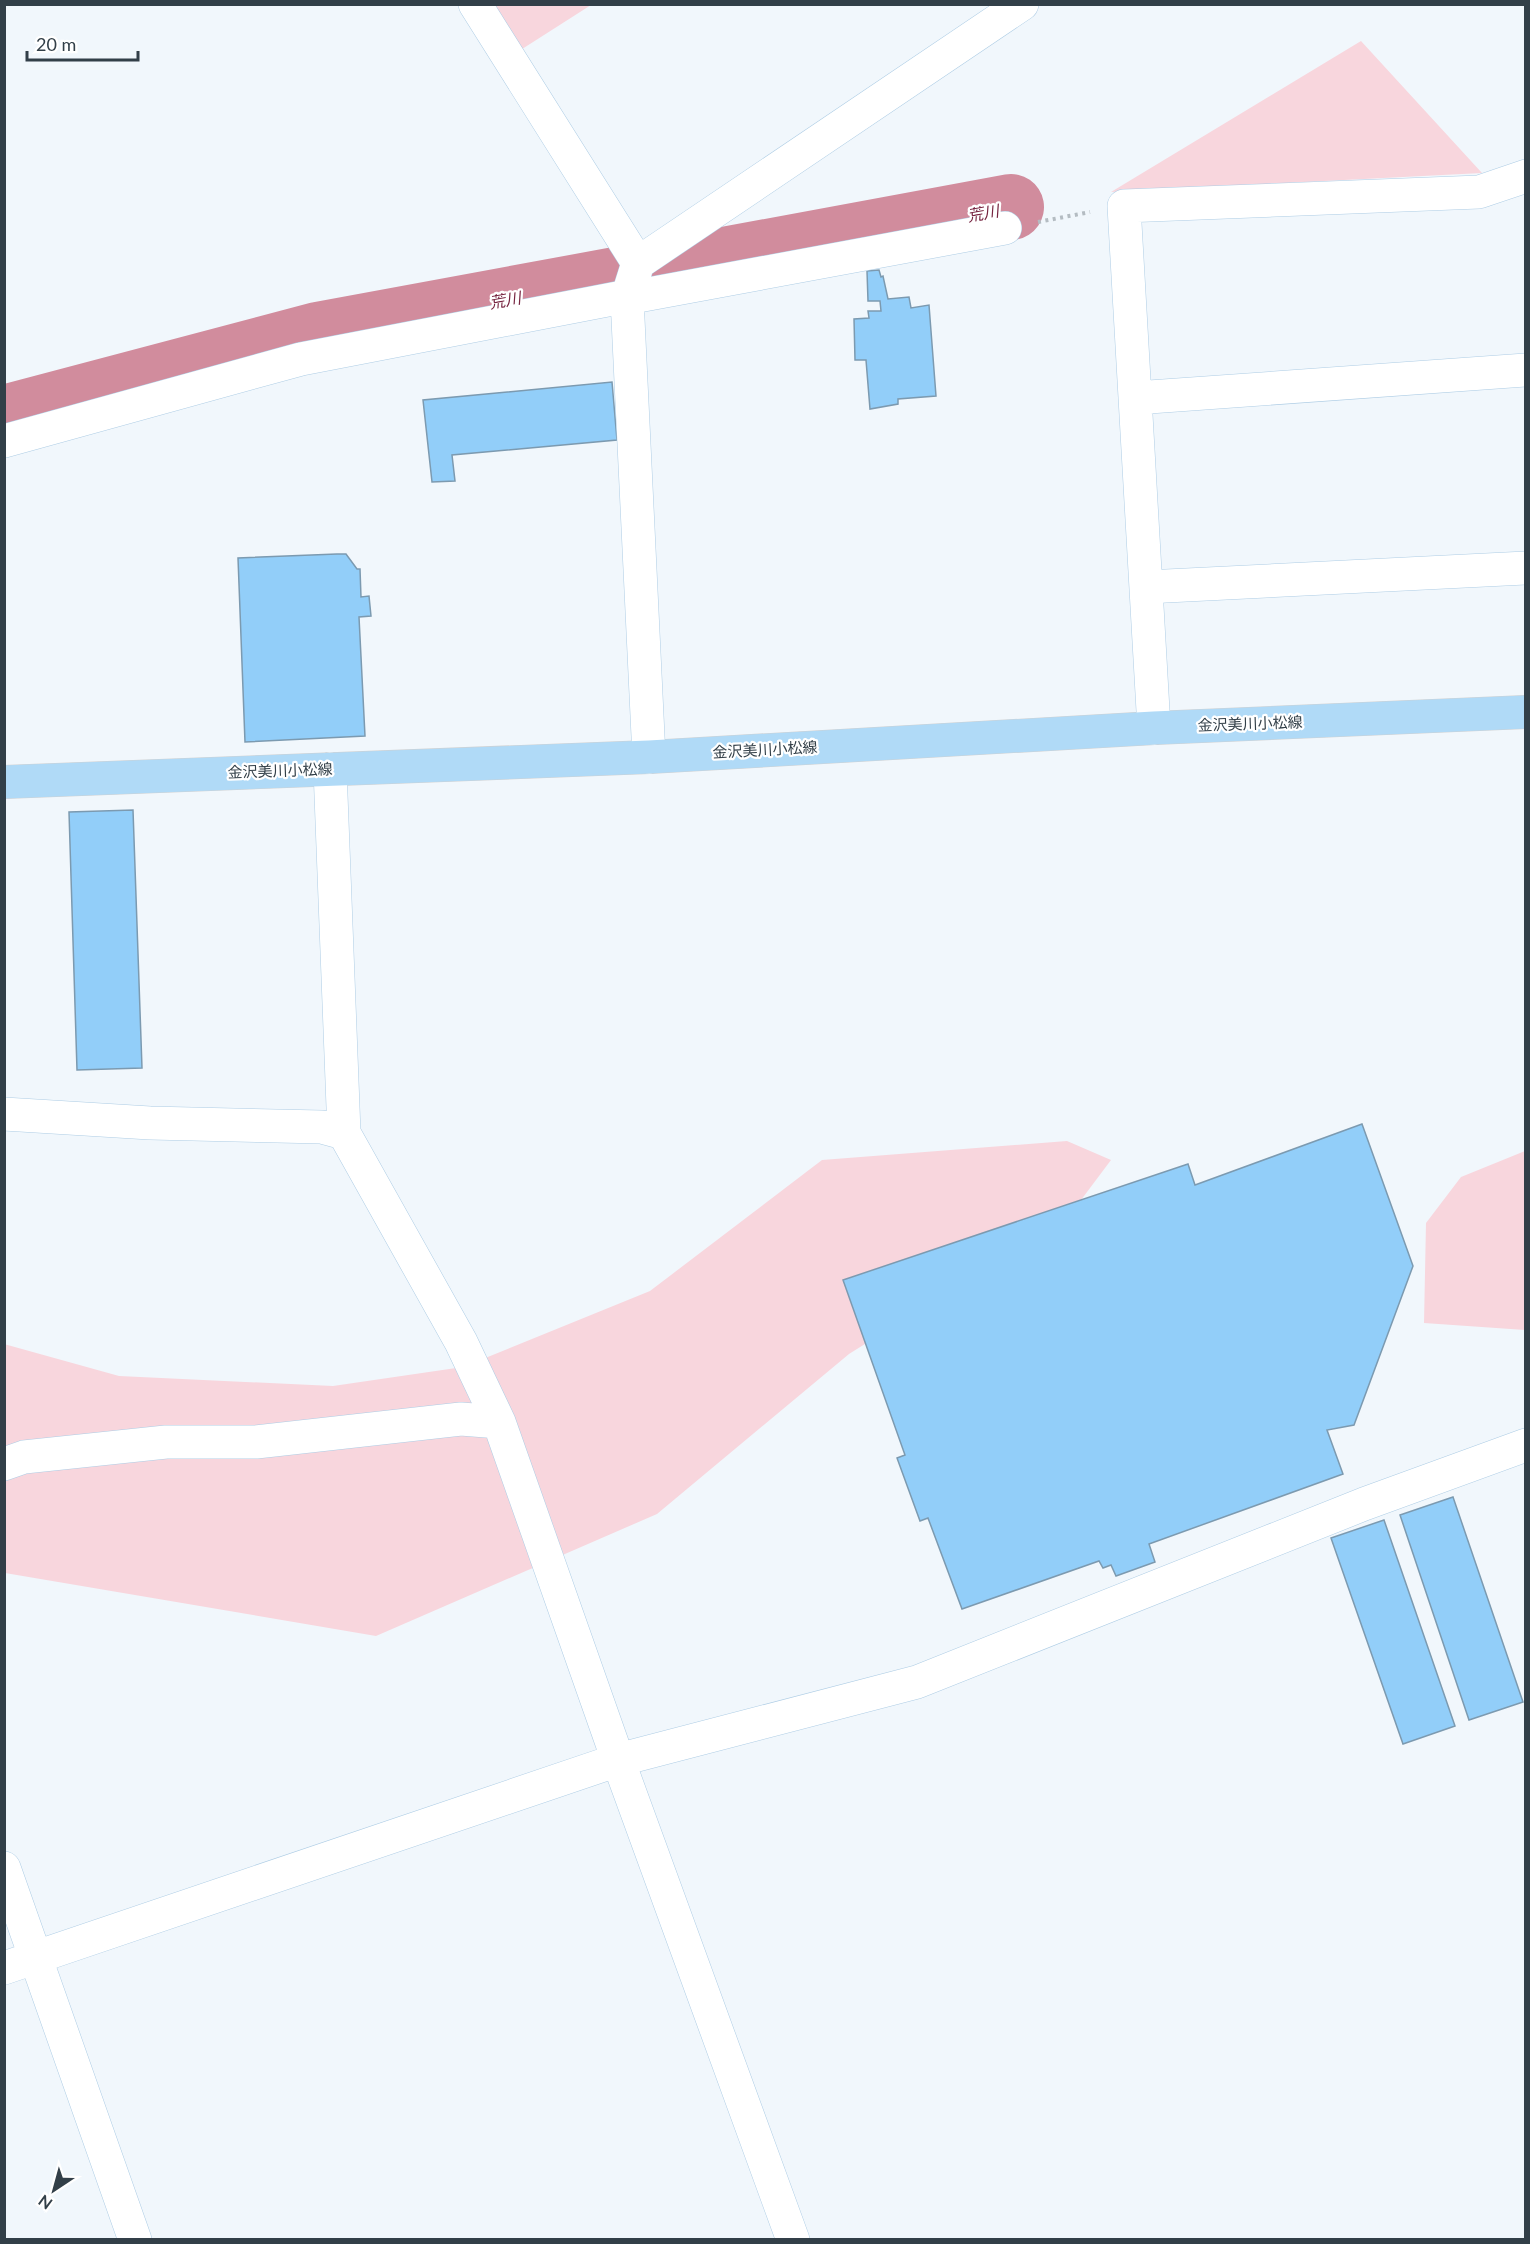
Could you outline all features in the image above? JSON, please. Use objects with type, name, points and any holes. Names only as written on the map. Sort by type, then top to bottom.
[{"type":"main road","name":"金沢美川小松線","points":[[4,782],[649,757],[1154,728],[1526,712]]},
{"type":"street","points":[[475,4],[632,281],[649,757]]},
{"type":"street","points":[[632,281],[1022,4]]},
{"type":"street","points":[[1154,728],[1124,206],[1479,192],[1526,176]]},
{"type":"street","points":[[4,441],[301,359],[632,281],[1005,228]]},
{"type":"street","points":[[1135,398],[1526,370]]},
{"type":"street","points":[[1146,587],[1526,568]]},
{"type":"street","points":[[330,769],[344,1133],[461,1342],[499,1422],[618,1760],[793,2240]]},
{"type":"street","points":[[4,1114],[150,1123],[322,1127],[344,1133]]},
{"type":"street","points":[[4,1464],[24,1457],[166,1442],[256,1442],[461,1419],[499,1422]]},
{"type":"street","points":[[4,1968],[618,1760],[916,1682],[1364,1504],[1526,1445]]},
{"type":"street","points":[[4,1868],[135,2240]]},
{"type":"path","points":[[1005,228],[1124,206]]},
{"type":"shaded area","points":[[488,5],[591,5],[519,51]]},
{"type":"shaded area","points":[[1361,41],[1482,173],[1111,192]]},
{"type":"shaded area","points":[[1067,1141],[1111,1160],[1069,1216],[849,1354],[657,1514],[376,1636],[5,1573],[4,1344],[119,1376],[333,1386],[463,1367],[650,1291],[822,1160]]},
{"type":"shaded area","points":[[1525,1151],[1525,1330],[1424,1323],[1426,1223],[1461,1177]]},
{"type":"building","points":[[879,270],[881,277],[883,276],[888,299],[909,297],[911,308],[929,305],[936,396],[898,399],[898,404],[870,409],[866,360],[855,360],[854,319],[869,318],[868,311],[881,311],[880,301],[868,301],[867,271]]},
{"type":"building","points":[[612,382],[617,440],[452,455],[455,481],[432,482],[423,400]]},
{"type":"building","points":[[346,554],[357,569],[360,569],[361,597],[369,596],[371,616],[359,617],[365,736],[245,742],[238,558]]},
{"type":"building","points":[[133,810],[142,1068],[77,1070],[69,812]]},
{"type":"building","points":[[1362,1124],[1413,1266],[1354,1425],[1327,1430],[1343,1474],[1149,1544],[1155,1562],[1116,1576],[1111,1565],[1103,1568],[1099,1561],[962,1609],[928,1518],[920,1521],[897,1458],[905,1455],[843,1280],[1188,1164],[1195,1185]]},
{"type":"building","points":[[1453,1497],[1523,1702],[1469,1720],[1400,1515]]},
{"type":"building","points":[[1384,1520],[1455,1726],[1403,1744],[1331,1538]]},
{"type":"waterway","name":"荒川","points":[[4,418],[318,335],[1011,207]]}]
